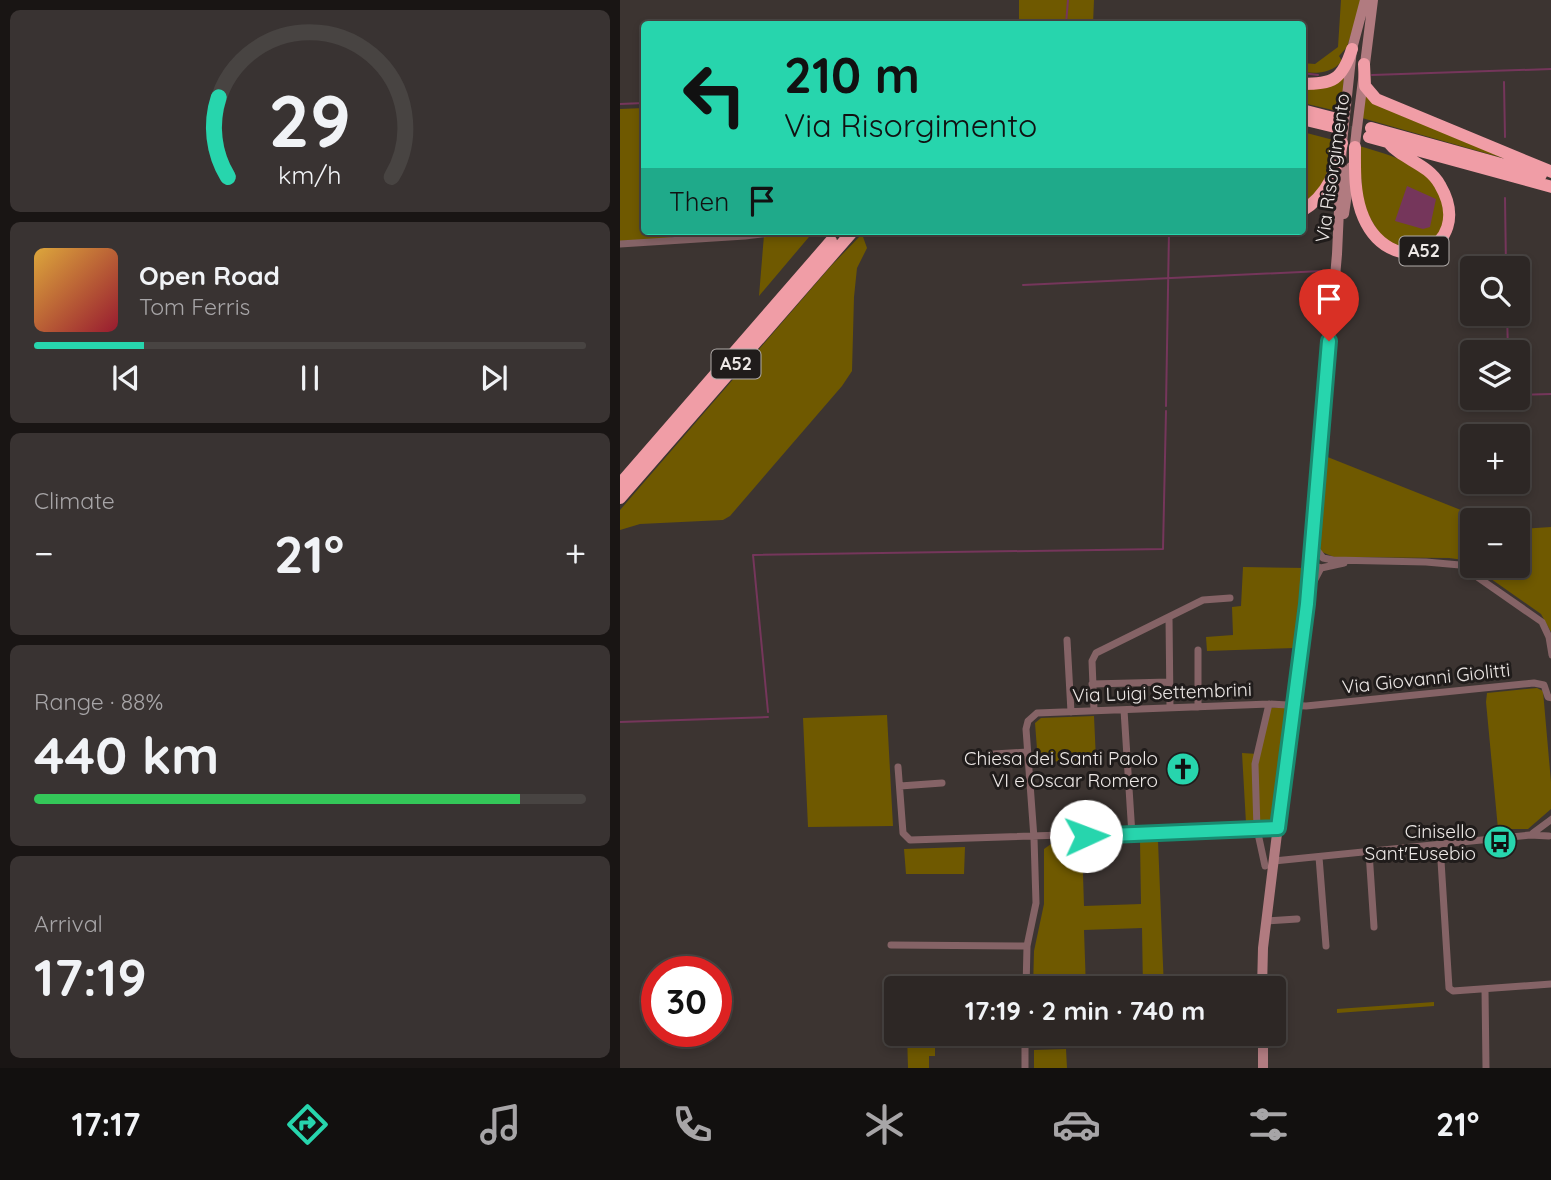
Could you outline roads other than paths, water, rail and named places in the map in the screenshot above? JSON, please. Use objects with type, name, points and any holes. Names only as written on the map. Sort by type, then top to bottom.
[{"type":"highway","points":[[1306,84],[1325,84],[1332,81],[1344,69],[1352,49]]},
{"type":"highway","points":[[1364,64],[1365,86],[1376,99],[1552,172]]},
{"type":"highway","points":[[1306,112],[1341,134]]},
{"type":"highway","points":[[1306,120],[1341,134]]},
{"type":"highway","points":[[1306,129],[1341,134]]},
{"type":"highway","name":"A52","points":[[1552,178],[1370,132],[1388,142],[1552,187]]},
{"type":"highway","points":[[1306,208],[1328,187],[1335,171],[1341,134]]},
{"type":"highway","name":"A52","points":[[1341,134],[1355,178],[1359,203],[1371,229],[1393,250],[1411,254],[1422,252],[1436,244],[1446,231],[1450,214],[1447,200],[1431,173],[1414,160],[1396,153],[1388,142]]},
{"type":"highway","name":"A52","points":[[620,484],[838,235]]},
{"type":"highway","name":"A52","points":[[620,498],[850,235]]},
{"type":"street","name":"Via Risorgimento","points":[[1263,976],[1269,864],[1278,828],[1311,563],[1337,254],[1341,134],[1352,49],[1365,0]]},
{"type":"street","name":"Via Risorgimento","points":[[1341,134],[1361,86],[1373,0]]},
{"type":"street","points":[[620,244],[753,235]]},
{"type":"street","points":[[1312,544],[1323,558]]},
{"type":"street","points":[[1311,563],[1323,558],[1348,562],[1460,565],[1542,622],[1549,637],[1552,655]]},
{"type":"street","points":[[1311,563],[1321,568],[1348,562]]},
{"type":"street","points":[[1307,596],[1321,568]]},
{"type":"street","points":[[1094,711],[1093,656],[1203,600],[1230,598]]},
{"type":"street","points":[[1169,617],[1170,708]]},
{"type":"street","points":[[1067,640],[1071,712]]},
{"type":"street","points":[[1198,650],[1198,707]]},
{"type":"street","points":[[1092,684],[1169,682]]},
{"type":"street","name":"Via Giovanni Giolitti","points":[[1295,705],[1372,701],[1534,683],[1544,685],[1548,697],[1552,698]]},
{"type":"street","points":[[1269,704],[1255,764],[1257,830],[1269,864],[1530,835],[1550,837]]},
{"type":"street","name":"Via Luigi Settembrini","points":[[1027,752],[1026,729],[1031,718],[1037,713],[1295,705]]},
{"type":"street","points":[[1124,710],[1132,835]]},
{"type":"street","points":[[993,754],[1027,752],[1036,903],[1027,946],[1026,976]]},
{"type":"street","points":[[898,768],[903,833],[910,841],[1278,828]]},
{"type":"street","points":[[900,786],[942,783]]},
{"type":"street","points":[[1530,835],[1549,822]]},
{"type":"street","points":[[1549,822],[1545,829],[1550,837]]},
{"type":"street","points":[[1440,845],[1447,985],[1453,991],[1552,984]]},
{"type":"street","points":[[1369,852],[1374,927]]},
{"type":"street","points":[[1319,857],[1326,946]]},
{"type":"street","points":[[1267,921],[1297,919]]},
{"type":"street","points":[[891,945],[1027,946]]},
{"type":"street","points":[[1485,989],[1486,1068]]},
{"type":"street","points":[[1025,1046],[1025,1068]]},
{"type":"street","points":[[1263,1046],[1263,1068]]},
{"type":"waterway","points":[[1066,21],[1068,0]]},
{"type":"waterway","points":[[1372,75],[1552,69]]},
{"type":"waterway","points":[[1306,74],[1318,75]]},
{"type":"waterway","points":[[1504,82],[1505,137]]},
{"type":"waterway","points":[[620,104],[641,103]]},
{"type":"waterway","points":[[1505,198],[1506,256]]},
{"type":"waterway","points":[[1166,406],[1169,235]]},
{"type":"waterway","points":[[1023,285],[1322,271]]},
{"type":"waterway","points":[[1507,326],[1508,340]]},
{"type":"waterway","points":[[1530,395],[1552,394]]},
{"type":"waterway","points":[[768,712],[753,555],[1163,549],[1166,411]]},
{"type":"waterway","points":[[620,722],[768,717]]},
{"type":"tunnel","points":[[1333,133],[1352,132]]},
{"type":"place","name":"Chiesa dei Santi Paolo VI e Oscar Romero","points":[[1183,769]]},
{"type":"place","name":"Cinisello Sant'Eusebio","points":[[1500,842]]}]
